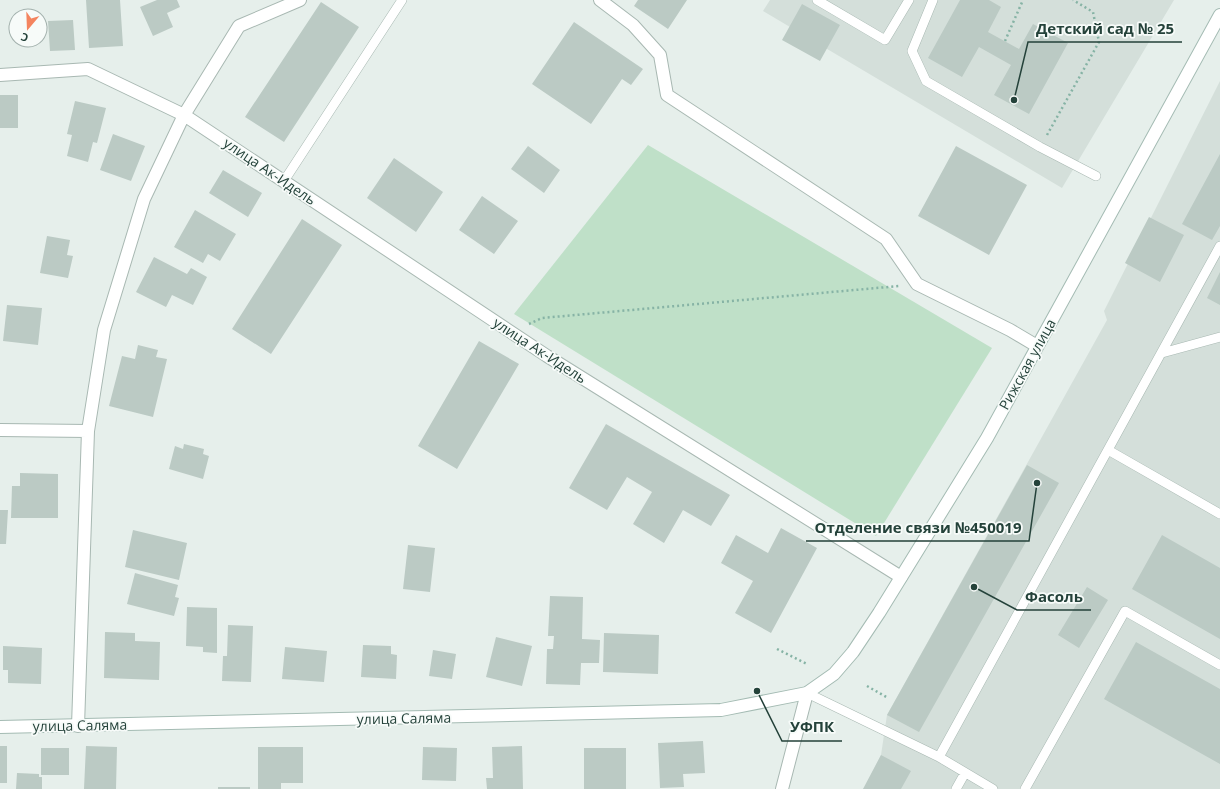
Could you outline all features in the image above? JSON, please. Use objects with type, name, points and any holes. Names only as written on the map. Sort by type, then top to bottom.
[{"type":"street","points":[[78,726],[88,432],[104,330],[144,199],[184,115],[239,26],[300,0]]},
{"type":"street","points":[[600,0],[633,25],[660,55],[667,95],[886,238],[917,284],[1010,330],[1037,346]]},
{"type":"street","name":"Рижская улица","points":[[807,693],[834,674],[848,658],[879,613],[987,438],[1220,15]]},
{"type":"street","name":"улица Ак-Идель","points":[[0,75],[88,69],[184,115],[553,359],[901,577]]},
{"type":"street","points":[[0,430],[88,432]]},
{"type":"street","points":[[782,789],[807,693]]},
{"type":"street","name":"улица Саляма","points":[[0,726],[78,726],[721,710],[807,693]]},
{"type":"lane","points":[[284,181],[402,0]]},
{"type":"lane","points":[[817,0],[885,40],[909,0]]},
{"type":"lane","points":[[933,0],[912,51],[926,81],[1040,147],[1096,176]]},
{"type":"lane","points":[[940,757],[1220,246]]},
{"type":"lane","points":[[1162,352],[1220,337]]},
{"type":"lane","points":[[1108,450],[1220,514]]},
{"type":"lane","points":[[1025,789],[1125,611],[1220,665]]},
{"type":"lane","points":[[807,693],[940,757],[993,789]]},
{"type":"lane","points":[[956,789],[965,773]]},
{"type":"path","points":[[1005,41],[1024,0]]},
{"type":"path","points":[[1040,147],[1099,42],[1092,12],[1073,0]]},
{"type":"path","points":[[512,332],[542,318],[917,284]]},
{"type":"path","points":[[777,649],[807,664]]},
{"type":"path","points":[[867,686],[888,698]]},
{"type":"shaded area","points":[[770,0],[1174,0],[1062,188],[763,11]]},
{"type":"shaded area","points":[[1220,81],[1220,789],[864,789],[881,755],[887,715],[1107,320],[1104,311]]},
{"type":"green space","points":[[648,145],[992,348],[876,536],[514,314]]},
{"type":"building","points":[[86,0],[120,0],[123,46],[89,48]]},
{"type":"building","points":[[157,0],[177,0],[180,7],[167,13],[173,27],[153,36],[140,7]]},
{"type":"building","points":[[638,0],[687,0],[668,29],[634,6]]},
{"type":"building","points":[[960,0],[989,0],[1001,7],[988,32],[1019,49],[1033,24],[1068,43],[1029,114],[994,95],[1011,65],[979,47],[962,77],[928,58]]},
{"type":"building","points":[[321,2],[359,27],[284,142],[245,117]]},
{"type":"building","points":[[802,4],[840,25],[820,61],[782,40]]},
{"type":"building","points":[[73,20],[75,50],[50,51],[48,21]]},
{"type":"building","points":[[574,22],[643,69],[631,85],[622,79],[591,124],[532,84]]},
{"type":"building","points":[[0,95],[18,95],[18,128],[0,128]]},
{"type":"building","points":[[75,101],[106,108],[97,143],[93,142],[88,162],[67,156],[72,135],[67,134]]},
{"type":"building","points":[[113,134],[145,146],[131,181],[100,170]]},
{"type":"building","points":[[528,146],[560,170],[544,193],[511,169]]},
{"type":"building","points":[[956,146],[1027,185],[989,255],[918,216]]},
{"type":"building","points":[[1220,154],[1220,226],[1212,240],[1182,224]]},
{"type":"building","points":[[394,158],[443,192],[416,232],[367,198]]},
{"type":"building","points":[[223,170],[262,193],[248,217],[209,193]]},
{"type":"building","points":[[482,196],[518,221],[494,254],[459,230]]},
{"type":"building","points":[[195,210],[236,234],[220,261],[208,254],[203,263],[174,247]]},
{"type":"building","points":[[1149,217],[1184,235],[1160,282],[1125,263]]},
{"type":"building","points":[[302,219],[342,245],[271,354],[232,329]]},
{"type":"building","points":[[47,236],[70,240],[67,255],[73,256],[68,278],[40,273]]},
{"type":"building","points":[[154,257],[187,274],[191,268],[207,277],[193,305],[172,295],[166,307],[136,292]]},
{"type":"building","points":[[1220,272],[1220,305],[1207,298]]},
{"type":"building","points":[[7,305],[42,308],[38,345],[3,341]]},
{"type":"building","points":[[479,341],[519,364],[457,469],[418,446]]},
{"type":"building","points":[[138,345],[158,350],[156,357],[167,359],[153,417],[109,406],[122,356],[135,359]]},
{"type":"building","points":[[606,424],[730,495],[711,526],[683,510],[664,543],[633,524],[652,492],[627,477],[607,510],[569,488]]},
{"type":"building","points":[[184,444],[204,449],[203,454],[209,456],[203,479],[169,469],[175,446],[183,449]]},
{"type":"building","points":[[1027,465],[1059,483],[919,732],[887,715]]},
{"type":"building","points":[[20,473],[58,474],[58,518],[11,518],[12,486],[20,486]]},
{"type":"building","points":[[0,510],[8,510],[6,544],[0,544]]},
{"type":"building","points":[[781,528],[817,548],[771,633],[735,613],[753,581],[721,563],[736,535],[768,553]]},
{"type":"building","points":[[133,530],[187,543],[179,580],[125,567]]},
{"type":"building","points":[[1162,535],[1220,568],[1220,639],[1132,589]]},
{"type":"building","points":[[408,545],[435,548],[430,592],[403,589]]},
{"type":"building","points":[[135,573],[178,585],[175,597],[179,598],[174,616],[127,604]]},
{"type":"building","points":[[1087,587],[1108,600],[1079,648],[1058,635]]},
{"type":"building","points":[[550,596],[583,597],[582,639],[600,640],[599,663],[581,663],[580,685],[546,684],[547,649],[553,649],[554,636],[548,636]]},
{"type":"building","points":[[187,607],[217,608],[217,653],[203,652],[203,647],[186,646]]},
{"type":"building","points":[[228,625],[253,626],[251,682],[222,681],[223,656],[227,656]]},
{"type":"building","points":[[105,632],[135,633],[135,641],[160,642],[159,680],[104,678]]},
{"type":"building","points":[[604,633],[659,635],[658,674],[603,672]]},
{"type":"building","points":[[496,637],[532,646],[522,686],[486,677]]},
{"type":"building","points":[[1136,642],[1220,689],[1220,764],[1104,699]]},
{"type":"building","points":[[363,645],[391,646],[391,654],[397,655],[396,679],[361,677]]},
{"type":"building","points":[[3,646],[42,648],[41,684],[8,683],[8,670],[3,670]]},
{"type":"building","points":[[285,647],[327,651],[324,682],[282,679]]},
{"type":"building","points":[[433,650],[456,654],[452,679],[429,676]]},
{"type":"building","points":[[703,741],[705,773],[683,774],[684,787],[660,788],[658,743]]},
{"type":"building","points":[[0,746],[7,746],[7,783],[0,783]]},
{"type":"building","points":[[86,746],[117,747],[116,789],[84,789]]},
{"type":"building","points":[[522,746],[523,789],[487,789],[486,778],[493,778],[492,747]]},
{"type":"building","points":[[258,747],[303,747],[303,783],[281,783],[281,789],[258,789]]},
{"type":"building","points":[[423,747],[457,748],[456,781],[422,780]]},
{"type":"building","points":[[41,748],[69,748],[69,775],[41,775]]},
{"type":"building","points":[[584,748],[626,748],[626,789],[584,789]]},
{"type":"building","points":[[881,755],[911,771],[901,789],[863,789]]},
{"type":"building","points":[[17,773],[39,774],[39,777],[42,777],[42,789],[16,789]]},
{"type":"building","points":[[218,787],[250,787],[250,789],[218,789]]},
{"type":"place","name":"Детский сад № 25","points":[[1014,100]]},
{"type":"place","name":"Отделение связи №450019","points":[[1037,483]]},
{"type":"place","name":"Фасоль","points":[[974,587]]},
{"type":"place","name":"УФПК","points":[[757,691]]}]
